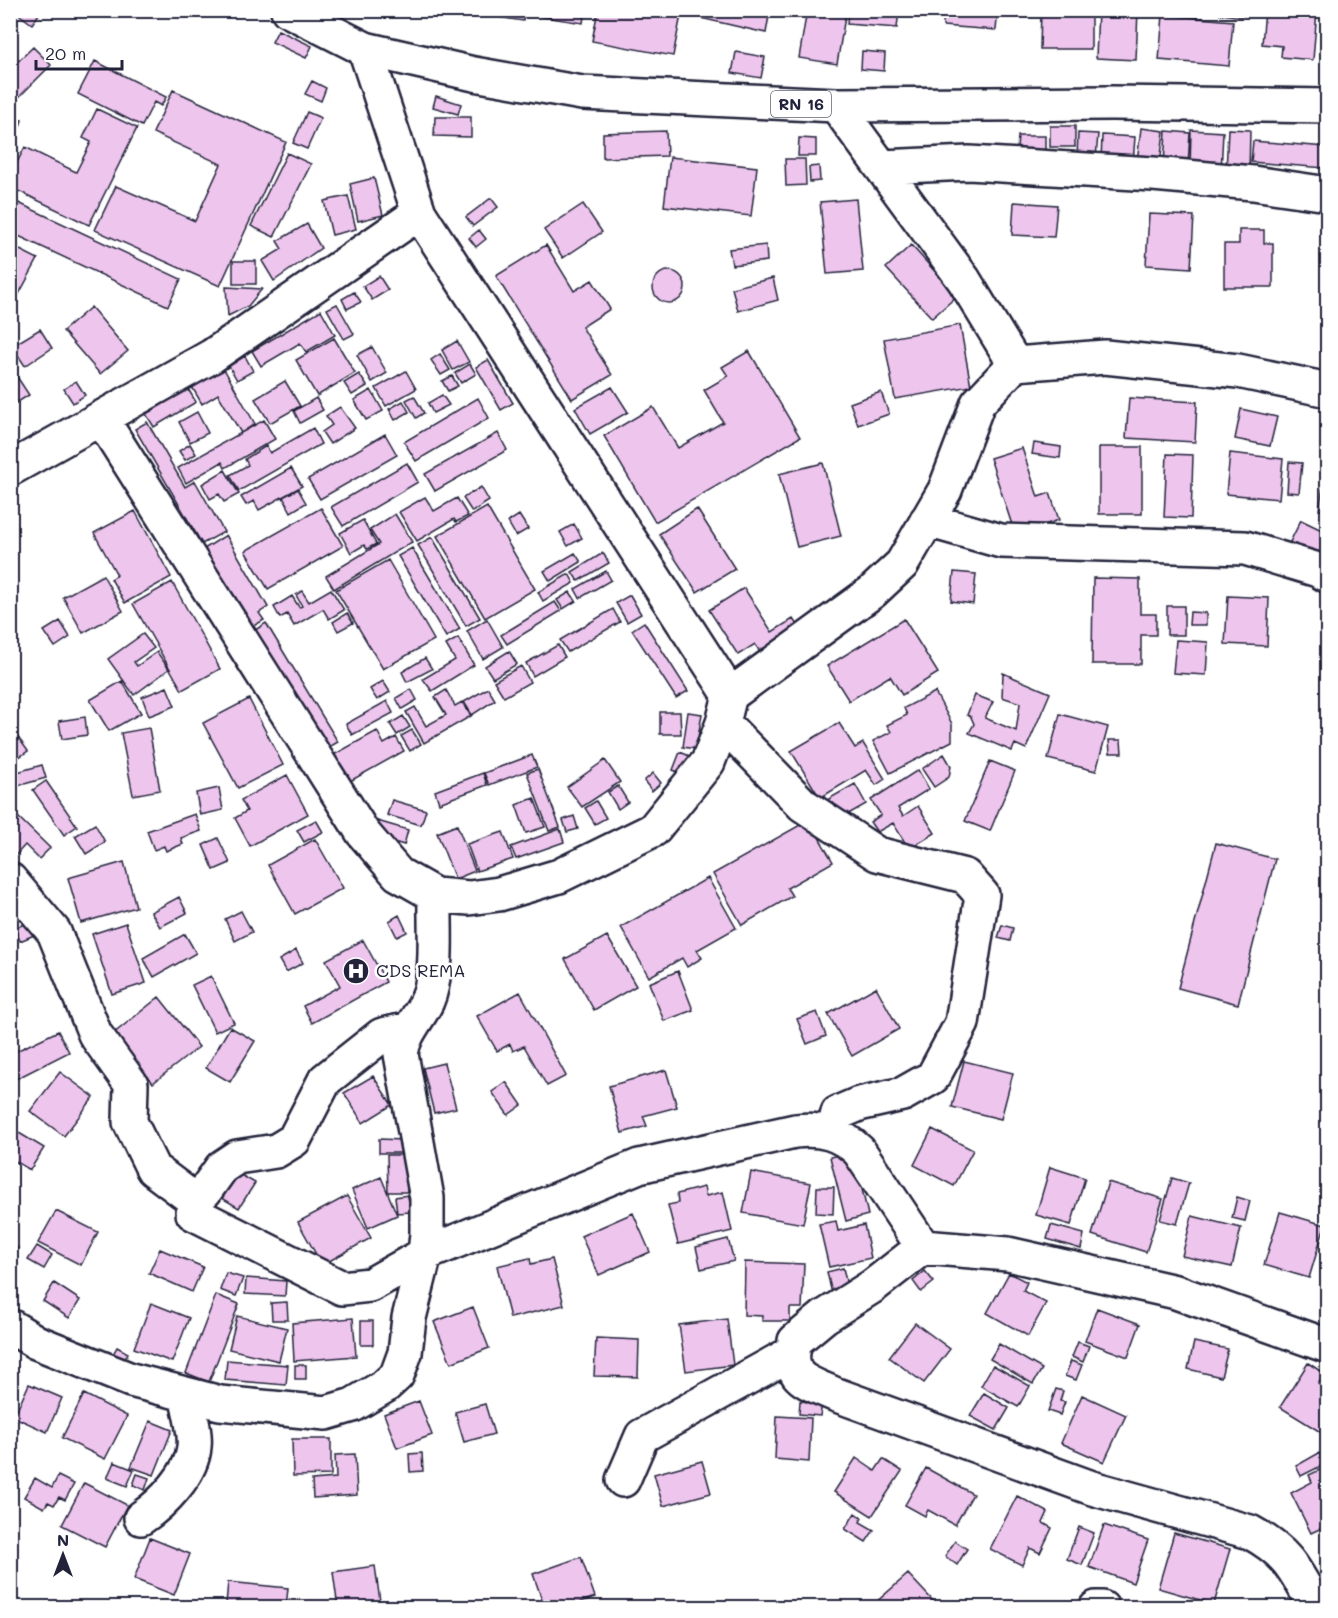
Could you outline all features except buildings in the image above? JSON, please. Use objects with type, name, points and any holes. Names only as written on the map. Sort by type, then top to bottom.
[{"type":"street","name":"RN 16","points":[[288,10],[365,49],[474,74],[582,93],[837,105],[1112,103],[1328,106]]},
{"type":"street","points":[[365,49],[419,213],[727,709],[803,806],[877,854],[965,876],[982,895],[962,1023],[933,1077],[903,1094],[859,1104],[838,1113],[833,1133]]},
{"type":"street","points":[[837,105],[964,280],[1015,364]]},
{"type":"street","points":[[882,167],[969,163],[1015,165],[1253,183],[1328,194]]},
{"type":"street","points":[[10,469],[212,356],[419,213]]},
{"type":"street","points":[[101,418],[363,833],[398,874],[435,895],[469,898],[509,891],[559,876],[653,830],[708,762],[727,709],[872,592],[902,564],[945,490],[978,403],[1015,364],[1105,357],[1238,370],[1328,390]]},
{"type":"street","points":[[927,520],[1001,541],[1245,548],[1318,570],[1328,576]]},
{"type":"street","points":[[10,880],[54,932],[95,1034],[131,1084],[130,1122],[153,1169],[193,1199]]},
{"type":"street","points":[[10,1326],[36,1342],[131,1380],[220,1403],[326,1413],[354,1405],[385,1386],[397,1375],[405,1353],[409,1318],[425,1254],[427,1198],[401,1054],[402,1041],[426,1002],[432,983],[435,895]]},
{"type":"street","points":[[193,1199],[206,1191],[222,1167],[237,1157],[276,1151],[294,1140],[325,1080],[382,1035],[409,1029]]},
{"type":"street","points":[[193,1199],[193,1213],[342,1288],[370,1284],[425,1254],[639,1166],[795,1131],[814,1129],[846,1138],[859,1151],[923,1247]]},
{"type":"street","points":[[1316,1608],[1289,1560],[1272,1544],[1250,1532],[1092,1488],[834,1394],[798,1377],[793,1368],[792,1353],[795,1341],[817,1322],[873,1286],[923,1247],[1008,1254],[1176,1292],[1328,1346]]},
{"type":"street","points":[[623,1480],[642,1436],[792,1353]]},
{"type":"street","points":[[141,1518],[157,1507],[180,1482],[195,1448],[186,1395]]},
{"type":"place","name":"CDS REMA","points":[[356,971]]}]
